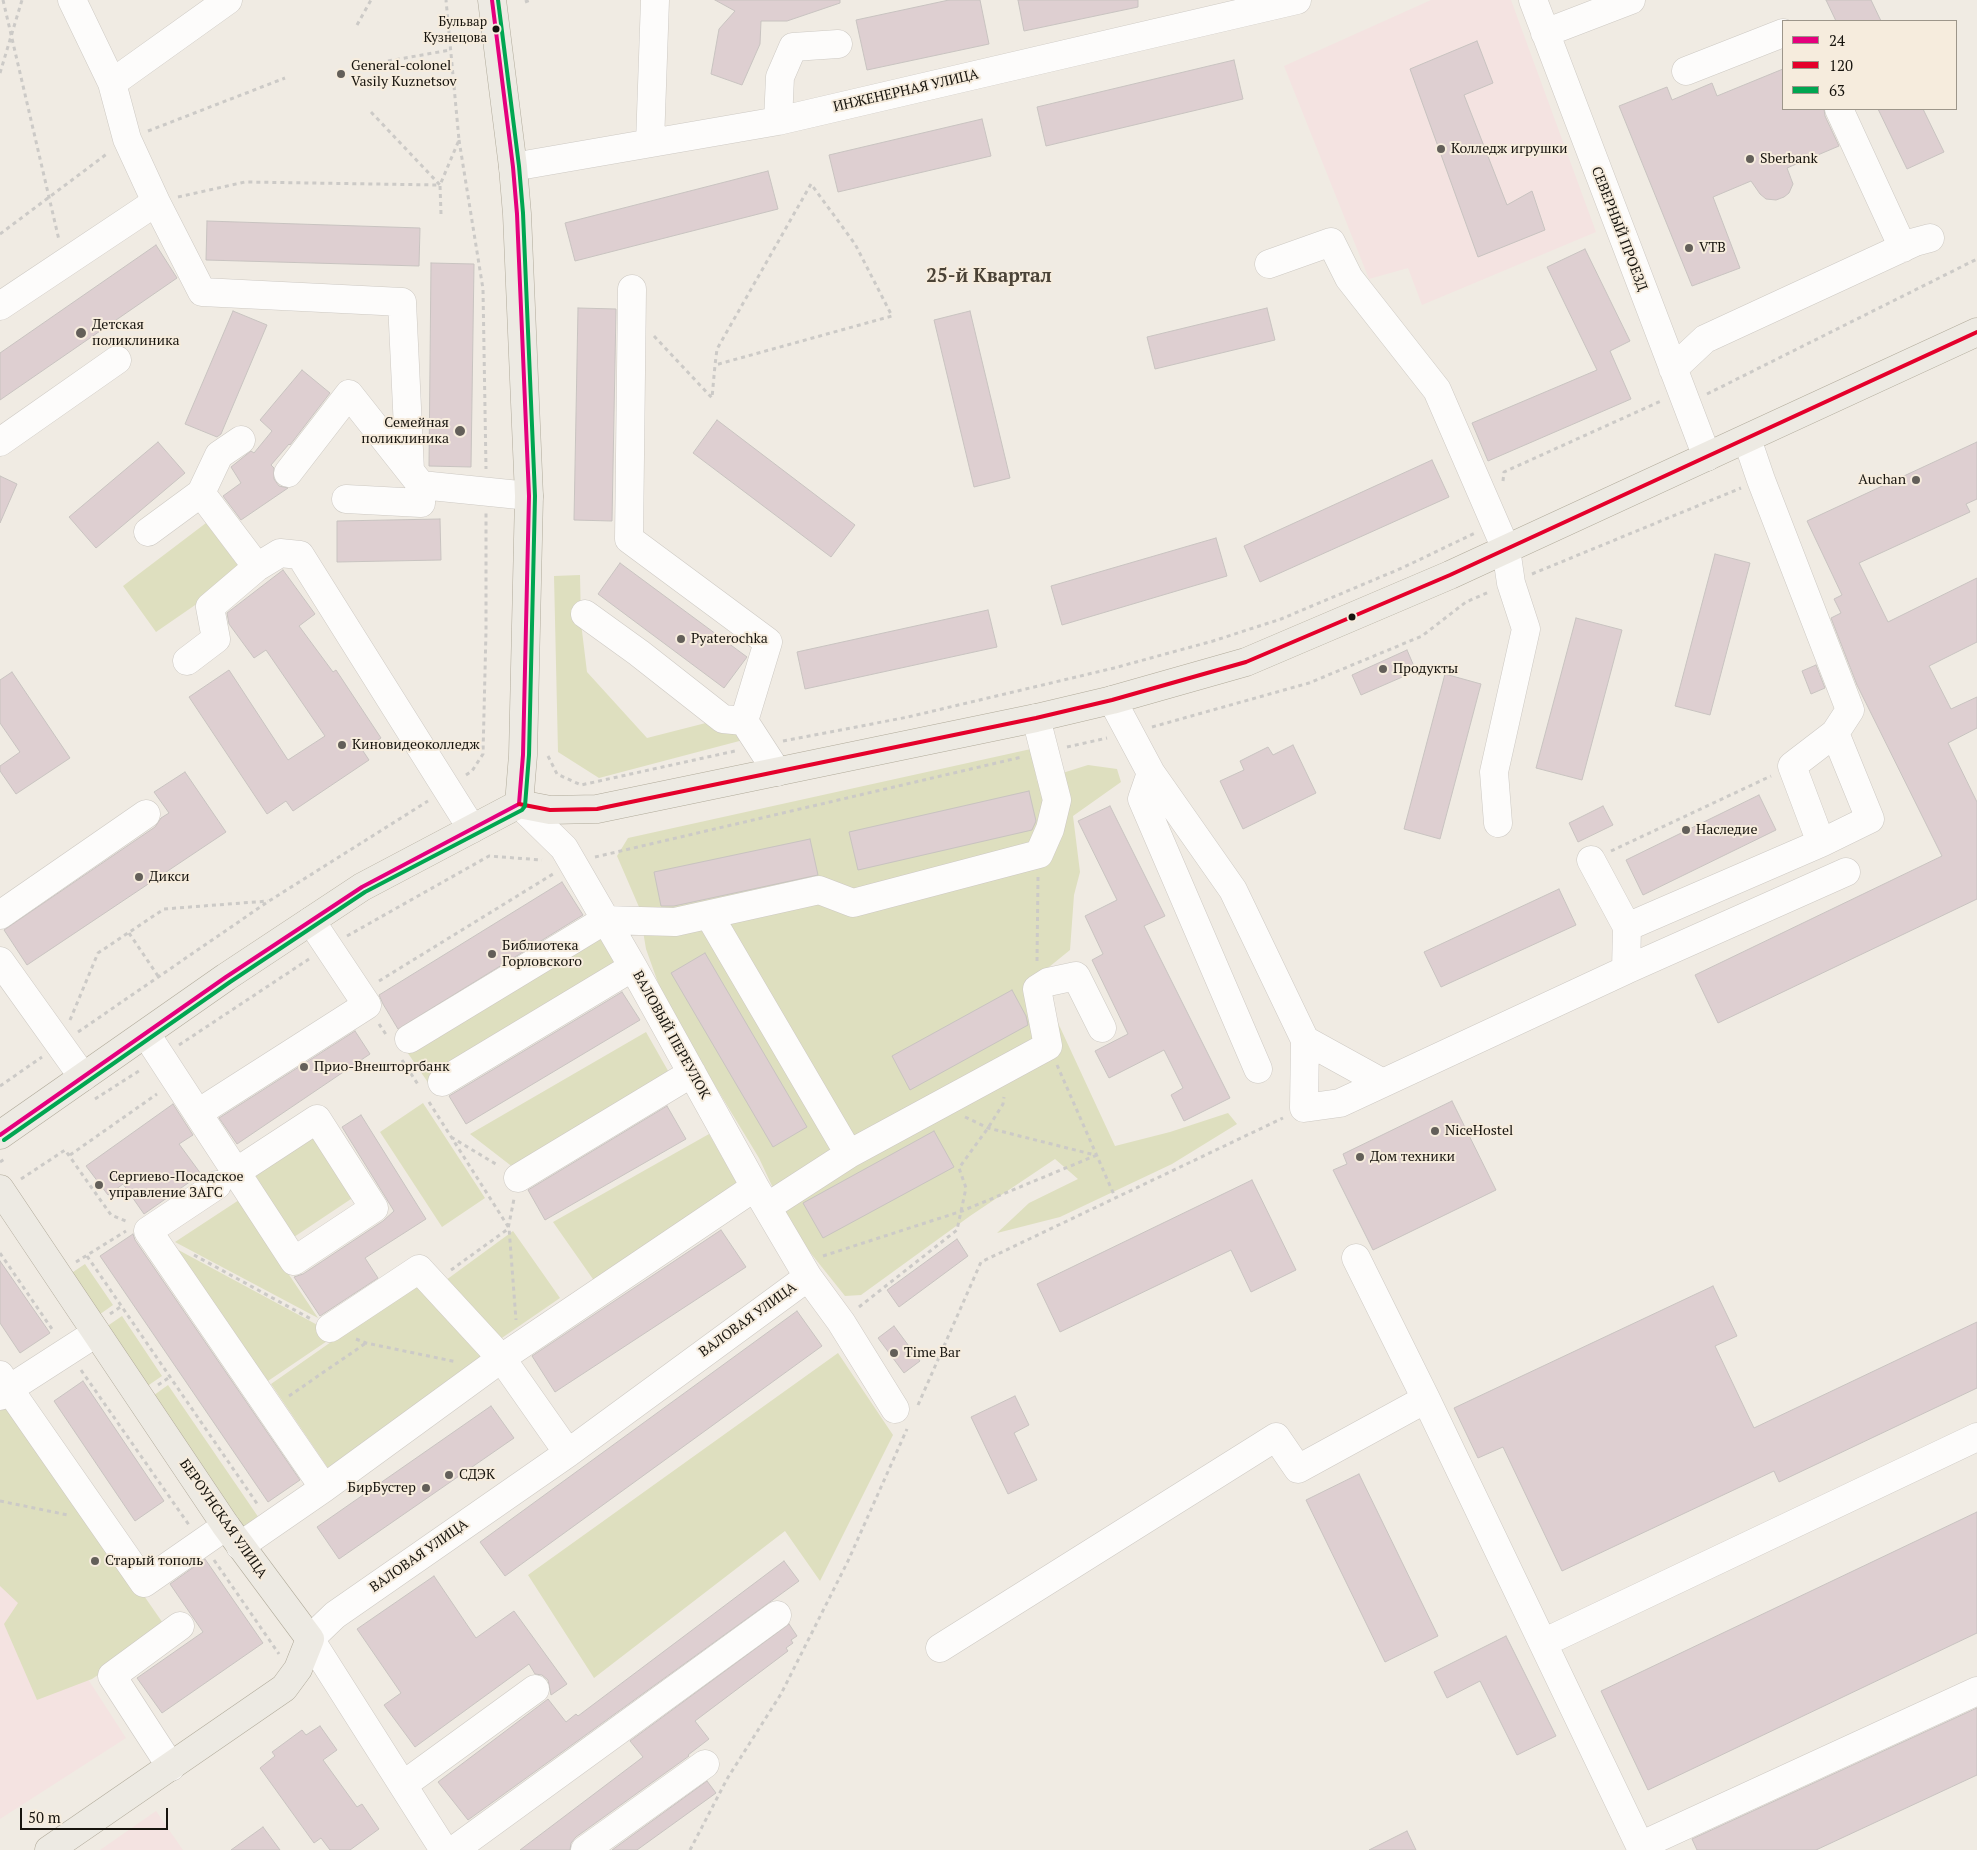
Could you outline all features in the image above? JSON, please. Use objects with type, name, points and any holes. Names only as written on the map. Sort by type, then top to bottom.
[{"type":"main road","points":[[492,0],[517,214],[530,496],[520,804]]},
{"type":"main road","points":[[4,1146],[83,1077],[226,977],[362,887],[520,804],[550,810],[597,808],[1036,718],[1112,700],[1246,662],[1506,550],[1977,332]]},
{"type":"main road","name":"БЕРОУНСКАЯ УЛИЦА","points":[[1,1191],[233,1536],[310,1639]]},
{"type":"main road","name":"ВАЛОВАЯ УЛИЦА","points":[[49,1850],[284,1688],[293,1675],[310,1639]]},
{"type":"street","points":[[72,0],[112,83],[127,139],[156,202],[202,292],[402,302],[415,478],[421,503],[346,499]]},
{"type":"street","points":[[112,83],[228,0]]},
{"type":"street","points":[[650,143],[655,0]]},
{"type":"street","name":"ИНЖЕНЕРНАЯ УЛИЦА","points":[[513,167],[778,120],[1297,0]]},
{"type":"street","name":"СЕВЕРНЫЙ ПРОЕЗД","points":[[1533,0],[1707,457]]},
{"type":"street","points":[[1545,33],[1631,0]]},
{"type":"street","points":[[1686,71],[1782,33]]},
{"type":"street","points":[[778,120],[780,77],[793,47],[838,44]]},
{"type":"street","points":[[1839,110],[1903,248]]},
{"type":"street","points":[[0,306],[156,202]]},
{"type":"street","points":[[1677,380],[1705,338],[1915,242],[1930,238]]},
{"type":"street","points":[[1269,264],[1331,242],[1350,278],[1437,390],[1506,550],[1511,583],[1526,629],[1494,772],[1498,823]]},
{"type":"street","points":[[632,302],[628,539],[768,642],[744,721],[777,772]]},
{"type":"street","points":[[0,442],[117,360]]},
{"type":"street","points":[[288,473],[349,394],[415,478],[530,496]]},
{"type":"street","points":[[148,532],[201,493],[219,455],[241,440]]},
{"type":"street","points":[[1747,440],[1816,626],[1850,710],[1835,733],[1792,766],[1820,843]]},
{"type":"street","points":[[201,493],[257,567]]},
{"type":"street","points":[[188,661],[216,639],[210,607],[257,567],[280,553],[300,555],[472,829]]},
{"type":"street","points":[[585,614],[722,719],[744,721]]},
{"type":"street","points":[[1112,700],[1151,773],[1233,890],[1305,1040],[1304,1108],[1340,1103],[1626,970],[1846,872]]},
{"type":"street","points":[[398,1044],[605,920],[675,922],[819,890],[853,903],[1039,854],[1050,829],[1056,800],[1036,718]]},
{"type":"street","points":[[1627,926],[1820,843],[1870,819],[1835,733]]},
{"type":"street","points":[[1151,773],[1142,799],[1258,1069]]},
{"type":"street","name":"ВАЛОВЫЙ ПЕРЕУЛОК","points":[[520,804],[564,848],[634,967],[761,1197],[804,1270],[907,1414]]},
{"type":"street","points":[[0,915],[146,814]]},
{"type":"street","points":[[1591,860],[1627,926],[1626,970]]},
{"type":"street","points":[[709,915],[850,1154]]},
{"type":"street","points":[[198,1114],[367,1005],[311,922]]},
{"type":"street","points":[[0,961],[83,1077]]},
{"type":"street","points":[[428,1088],[634,967]]},
{"type":"street","points":[[96,1332],[68,1351],[3,1387],[144,1583],[202,1543],[271,1524],[324,1488],[510,1353],[761,1197],[850,1154],[1048,1046],[1037,989],[1048,982],[1076,976],[1102,1028]]},
{"type":"street","points":[[146,1034],[198,1114],[227,1178],[294,1261],[374,1208],[317,1119],[227,1178],[141,1228],[324,1488]]},
{"type":"street","points":[[1305,1040],[1383,1083]]},
{"type":"street","points":[[518,1178],[692,1073]]},
{"type":"street","points":[[1356,1258],[1426,1399],[1641,1848],[1977,1691]]},
{"type":"street","points":[[330,1328],[419,1269],[432,1284],[510,1353],[568,1453]]},
{"type":"street","name":"ВАЛОВАЯ УЛИЦА","points":[[310,1639],[334,1615],[568,1453],[804,1270]]},
{"type":"street","points":[[940,1648],[1276,1438],[1298,1469],[1426,1399]]},
{"type":"street","points":[[1543,1643],[1977,1437]]},
{"type":"street","points":[[454,1850],[777,1615]]},
{"type":"street","points":[[171,1767],[112,1676],[180,1626]]},
{"type":"street","name":"БЕРОУНСКАЯ УЛИЦА","points":[[310,1639],[444,1850]]},
{"type":"street","points":[[403,1785],[535,1689]]},
{"type":"street","points":[[585,1850],[705,1764]]},
{"type":"path","points":[[3,0],[65,262]]},
{"type":"path","points":[[0,73],[22,0]]},
{"type":"path","points":[[357,25],[371,0]]},
{"type":"path","points":[[442,214],[440,185],[459,140],[446,0]]},
{"type":"path","points":[[525,2],[530,0]]},
{"type":"path","points":[[388,61],[450,50]]},
{"type":"path","points":[[372,112],[440,185]]},
{"type":"path","points":[[156,202],[245,182],[440,185]]},
{"type":"path","points":[[632,302],[663,345],[712,398],[715,365],[717,349],[811,184],[855,244],[892,316],[715,365]]},
{"type":"path","points":[[1501,490],[1504,472],[1677,380],[1688,388],[1694,401],[1977,259]]},
{"type":"path","points":[[548,756],[558,774],[581,785],[760,746],[908,717],[1114,668],[1213,641],[1281,619],[1402,568],[1494,524]]},
{"type":"path","points":[[1591,860],[1792,766]]},
{"type":"path","points":[[1037,989],[1039,854]]},
{"type":"path","points":[[88,1104],[328,947],[490,856],[572,862]]},
{"type":"path","points":[[60,1045],[98,953],[164,909],[269,900]]},
{"type":"path","points":[[129,933],[158,976]]},
{"type":"path","points":[[367,1005],[398,1044],[428,1088],[450,1136],[509,1228],[510,1353]]},
{"type":"path","points":[[1048,1046],[1115,1197]]},
{"type":"path","points":[[841,1322],[957,1230],[966,1188],[959,1168],[1003,1104],[1009,1066]]},
{"type":"path","points":[[70,1155],[176,1081]]},
{"type":"path","points":[[942,1105],[988,1128],[1096,1155]]},
{"type":"path","points":[[690,1850],[727,1779],[781,1694],[848,1561],[907,1414],[981,1262],[1058,1227],[1115,1197],[1304,1108]]},
{"type":"path","points":[[432,1284],[508,1229],[518,1178],[450,1136]]},
{"type":"path","points":[[0,1162],[4,1146]]},
{"type":"path","points":[[1,1191],[65,1150],[111,1215],[141,1228]]},
{"type":"path","points":[[804,1270],[962,1211],[1096,1155]]},
{"type":"path","points":[[57,1275],[87,1256],[141,1228]]},
{"type":"path","points":[[0,1253],[293,1675]]},
{"type":"path","points":[[191,1254],[330,1328],[366,1343],[460,1363]]},
{"type":"path","points":[[87,1256],[271,1524]]},
{"type":"path","points":[[270,1409],[366,1343]]},
{"type":"path","points":[[0,1502],[101,1521]]},
{"type":"shaded area","name":"Колледж игрушки","points":[[1431,0],[1511,0],[1596,232],[1422,305],[1408,268],[1369,279],[1284,66]]},
{"type":"shaded area","points":[[0,1543],[126,1738],[0,1819]]},
{"type":"shaded area","points":[[156,1811],[183,1850],[100,1850]]},
{"type":"green space","points":[[206,523],[243,572],[156,632],[123,586]]},
{"type":"green space","points":[[580,575],[581,623],[587,672],[647,738],[741,714],[747,739],[599,778],[558,752],[554,576]]},
{"type":"green space","points":[[1031,749],[1037,781],[1088,765],[1117,769],[1121,782],[1073,816],[1080,872],[1074,895],[1070,950],[1049,967],[1046,997],[1115,1146],[1170,1132],[1228,1113],[1237,1124],[1172,1164],[1060,1217],[997,1233],[1029,1203],[1078,1179],[1055,1159],[970,1216],[861,1295],[845,1296],[793,1231],[759,1158],[666,1005],[646,949],[639,907],[617,856],[628,838]]},
{"type":"green space","points":[[599,931],[620,963],[429,1084],[405,1049]]},
{"type":"green space","points":[[646,1032],[671,1076],[514,1168],[470,1134]]},
{"type":"green space","points":[[423,1103],[485,1198],[442,1227],[380,1132]]},
{"type":"green space","points":[[316,1127],[360,1193],[288,1241],[244,1174]]},
{"type":"green space","points":[[709,1134],[740,1188],[595,1282],[553,1222]]},
{"type":"green space","points":[[239,1200],[318,1318],[175,1242]]},
{"type":"green space","points":[[513,1231],[560,1298],[496,1342],[442,1283]]},
{"type":"green space","points":[[171,1246],[336,1335],[268,1381]]},
{"type":"green space","points":[[85,1264],[113,1305],[96,1317],[67,1276]]},
{"type":"green space","points":[[421,1279],[494,1358],[330,1471],[271,1384]]},
{"type":"green space","points":[[122,1316],[162,1376],[143,1389],[103,1329]]},
{"type":"green space","points":[[838,1353],[893,1435],[820,1581],[785,1531],[594,1678],[528,1575]]},
{"type":"green space","points":[[168,1385],[261,1521],[243,1533],[150,1398]]},
{"type":"green space","points":[[7,1398],[167,1629],[92,1679],[37,1700],[4,1624],[18,1603],[0,1586],[0,1402]]},
{"type":"building","points":[[715,0],[840,0],[840,3],[787,21],[761,21],[760,44],[742,85],[711,74],[719,29],[735,11]]},
{"type":"building","points":[[949,0],[980,0],[989,44],[867,70],[856,20]]},
{"type":"building","points":[[1018,0],[1138,0],[1138,7],[1024,31]]},
{"type":"building","points":[[1826,0],[1871,0],[1881,20],[1836,20]]},
{"type":"building","points":[[1477,41],[1493,83],[1464,95],[1507,205],[1532,191],[1545,230],[1478,257],[1410,69]]},
{"type":"building","points":[[1234,60],[1243,99],[1046,146],[1037,107]]},
{"type":"building","points":[[1782,69],[1782,110],[1824,110],[1839,146],[1787,168],[1793,184],[1789,193],[1784,197],[1776,200],[1766,199],[1751,181],[1713,197],[1740,268],[1692,286],[1619,106],[1667,87],[1672,100],[1712,83],[1717,96]]},
{"type":"building","points":[[1878,110],[1923,110],[1944,152],[1907,169]]},
{"type":"building","points":[[982,119],[991,156],[838,192],[829,155]]},
{"type":"building","points":[[768,171],[778,209],[575,261],[565,223]]},
{"type":"building","points":[[207,221],[420,228],[419,266],[206,260]]},
{"type":"building","points":[[156,245],[177,278],[0,400],[0,353]]},
{"type":"building","points":[[1585,249],[1630,341],[1610,351],[1631,399],[1488,461],[1472,423],[1597,370],[1547,267]]},
{"type":"building","points":[[431,263],[474,264],[471,467],[429,466]]},
{"type":"building","points":[[578,308],[616,309],[612,521],[574,520]]},
{"type":"building","points":[[1267,308],[1275,340],[1155,369],[1147,337]]},
{"type":"building","points":[[233,311],[267,325],[221,434],[217,437],[185,424]]},
{"type":"building","points":[[970,311],[1010,478],[974,487],[934,320]]},
{"type":"building","points":[[302,370],[330,393],[290,445],[271,465],[274,468],[274,479],[279,486],[288,488],[241,520],[223,496],[241,483],[231,467],[251,451],[254,453],[272,431],[260,420]]},
{"type":"building","points":[[717,420],[855,525],[831,557],[693,453]]},
{"type":"building","points":[[158,442],[185,473],[96,548],[69,517]]},
{"type":"building","points":[[1977,442],[1977,499],[1966,504],[1970,512],[1859,563],[1888,622],[1977,578],[1977,642],[1929,666],[1951,709],[1977,697],[1977,728],[1948,743],[1977,802],[1977,899],[1718,1023],[1695,975],[1942,856],[1857,685],[1831,618],[1841,613],[1834,599],[1842,595],[1807,521]]},
{"type":"building","points":[[1432,460],[1449,497],[1260,582],[1244,546]]},
{"type":"building","points":[[0,476],[17,484],[0,523]]},
{"type":"building","points":[[440,519],[441,560],[337,562],[337,521]]},
{"type":"building","points":[[1216,538],[1227,576],[1062,625],[1051,586]]},
{"type":"building","points":[[1715,554],[1750,563],[1710,715],[1675,706]]},
{"type":"building","points":[[620,563],[747,657],[724,688],[598,594]]},
{"type":"building","name":"Киновидеоколледж","points":[[283,570],[315,614],[299,626],[333,672],[336,670],[381,738],[363,751],[369,760],[293,811],[286,801],[267,814],[189,697],[229,670],[288,760],[325,736],[266,650],[254,658],[229,624],[227,613]]},
{"type":"building","points":[[988,610],[997,647],[805,689],[797,652]]},
{"type":"building","points":[[1576,618],[1622,630],[1582,780],[1536,768]]},
{"type":"building","points":[[1407,650],[1416,671],[1361,695],[1352,675]]},
{"type":"building","points":[[1816,665],[1825,688],[1811,694],[1802,671]]},
{"type":"building","points":[[12,672],[70,758],[16,794],[0,771],[0,766],[20,752],[0,723],[0,680]]},
{"type":"building","points":[[1445,674],[1481,684],[1440,839],[1404,829]]},
{"type":"building","points":[[1293,745],[1316,793],[1243,829],[1220,781],[1244,770],[1240,761],[1268,747],[1273,755]]},
{"type":"building","points":[[185,772],[226,832],[27,965],[4,930],[155,827],[161,818],[169,813],[154,792]]},
{"type":"building","points":[[1029,791],[1036,821],[1032,830],[858,870],[849,832]]},
{"type":"building","points":[[1759,795],[1776,830],[1643,895],[1626,860]]},
{"type":"building","points":[[1110,806],[1165,916],[1144,926],[1230,1098],[1184,1121],[1171,1095],[1183,1088],[1164,1050],[1109,1078],[1095,1051],[1128,1034],[1092,960],[1103,954],[1085,916],[1117,900],[1078,821]]},
{"type":"building","points":[[1603,806],[1613,825],[1578,842],[1569,823]]},
{"type":"building","points":[[810,839],[818,875],[674,906],[661,906],[654,872]]},
{"type":"building","points":[[562,882],[583,915],[398,1029],[379,995]]},
{"type":"building","points":[[1559,889],[1576,925],[1441,987],[1424,952]]},
{"type":"building","points":[[705,953],[807,1127],[773,1147],[671,973]]},
{"type":"building","points":[[1012,990],[1026,1016],[1028,1025],[910,1090],[892,1056]]},
{"type":"building","points":[[622,992],[640,1020],[466,1124],[449,1096]]},
{"type":"building","points":[[355,1031],[370,1054],[237,1144],[219,1118]]},
{"type":"building","points":[[1452,1101],[1496,1190],[1373,1250],[1333,1170],[1347,1164],[1343,1154]]},
{"type":"building","points":[[173,1104],[193,1135],[179,1144],[201,1174],[144,1214],[123,1184],[108,1195],[86,1166]]},
{"type":"building","points":[[667,1106],[686,1139],[545,1220],[528,1190]]},
{"type":"building","points":[[361,1115],[426,1219],[365,1258],[378,1278],[320,1316],[294,1277],[303,1274],[383,1221],[394,1211],[342,1127]]},
{"type":"building","points":[[934,1131],[954,1167],[823,1238],[803,1203]]},
{"type":"building","points":[[1252,1180],[1296,1270],[1251,1292],[1231,1250],[1060,1332],[1037,1284]]},
{"type":"building","points":[[721,1230],[746,1267],[555,1392],[532,1356]]},
{"type":"building","points":[[133,1234],[135,1240],[300,1480],[268,1502],[100,1256]]},
{"type":"building","points":[[957,1239],[968,1256],[899,1307],[887,1290]]},
{"type":"building","points":[[0,1261],[50,1333],[20,1353],[0,1323]]},
{"type":"building","points":[[1713,1286],[1737,1336],[1715,1346],[1754,1428],[1977,1322],[1977,1388],[1779,1482],[1774,1471],[1562,1571],[1503,1447],[1478,1458],[1454,1408]]},
{"type":"building","points":[[797,1311],[822,1346],[505,1576],[480,1542]]},
{"type":"building","points":[[894,1326],[920,1361],[904,1373],[878,1338]]},
{"type":"building","points":[[83,1381],[164,1501],[135,1521],[54,1401]]},
{"type":"building","points":[[1015,1396],[1029,1425],[1014,1433],[1037,1480],[1008,1494],[971,1417]]},
{"type":"building","points":[[491,1406],[514,1438],[339,1559],[317,1527]]},
{"type":"building","points":[[1359,1474],[1438,1636],[1385,1662],[1306,1500]]},
{"type":"building","points":[[1977,1512],[1977,1633],[1648,1790],[1601,1691]]},
{"type":"building","points":[[205,1559],[263,1643],[162,1713],[137,1678],[203,1632],[170,1584]]},
{"type":"building","points":[[784,1561],[799,1581],[468,1820],[438,1782],[548,1699],[566,1722],[576,1714],[578,1716]]},
{"type":"building","points":[[434,1576],[476,1638],[514,1611],[567,1684],[551,1695],[548,1680],[542,1675],[535,1674],[529,1664],[415,1747],[384,1705],[401,1693],[357,1629]]},
{"type":"building","points":[[789,1624],[797,1636],[791,1640],[793,1643],[786,1648],[788,1651],[695,1721],[709,1739],[689,1756],[576,1837],[571,1843],[570,1850],[520,1850],[643,1757],[630,1741]]},
{"type":"building","points":[[1506,1636],[1556,1736],[1517,1755],[1480,1681],[1447,1698],[1434,1672]]},
{"type":"building","points":[[1977,1708],[1977,1775],[1816,1850],[1697,1850],[1692,1839]]},
{"type":"building","points":[[320,1726],[337,1750],[323,1760],[357,1807],[362,1804],[379,1829],[350,1850],[330,1850],[321,1838],[314,1843],[260,1768],[275,1756],[272,1752],[302,1730],[306,1735]]},
{"type":"building","points":[[707,1781],[716,1793],[637,1850],[612,1850]]},
{"type":"building","points":[[263,1827],[280,1850],[231,1850]]},
{"type":"building","points":[[1407,1831],[1416,1850],[1369,1850]]},
{"type":"transit line","name":"24","points":[[492,0],[517,214],[529,496],[523,755],[519,804]]},
{"type":"transit line","name":"63","points":[[4,1140],[230,982],[365,892],[522,810],[525,806],[529,755],[535,496],[523,213],[519,166],[498,0]]},
{"type":"transit line","name":"120","points":[[519,804],[550,810],[597,809],[1036,718],[1112,700],[1246,662],[1450,575],[1977,332]]},
{"type":"transit line","name":"24","points":[[0,1135],[226,977],[362,887],[519,804]]},
{"type":"place","name":"Бульвар Кузнецова","points":[[496,29]]},
{"type":"place","name":"General-colonel Vasily Kuznetsov","points":[[341,74]]},
{"type":"place","name":"Колледж игрушки","points":[[1441,149]]},
{"type":"place","name":"Sberbank","points":[[1750,159]]},
{"type":"place","name":"VTB","points":[[1689,248]]},
{"type":"place","name":"Детская поликлиника","points":[[81,333]]},
{"type":"place","name":"Семейная поликлиника","points":[[460,431]]},
{"type":"place","name":"Auchan","points":[[1916,480]]},
{"type":"place","name":"Pyaterochka","points":[[681,639]]},
{"type":"place","name":"Продукты","points":[[1383,669]]},
{"type":"place","name":"Киновидеоколледж","points":[[342,745]]},
{"type":"place","name":"Наследие","points":[[1686,830]]},
{"type":"place","name":"Дикси","points":[[139,877]]},
{"type":"place","name":"Библиотека Горловского","points":[[492,954]]},
{"type":"place","name":"Прио-Внешторгбанк","points":[[304,1067]]},
{"type":"place","name":"NiceHostel","points":[[1435,1131]]},
{"type":"place","name":"Дом техники","points":[[1360,1157]]},
{"type":"place","name":"Сергиево-Посадское управление ЗАГС","points":[[99,1185]]},
{"type":"place","name":"Time Bar","points":[[894,1353]]},
{"type":"place","name":"СДЭК","points":[[449,1475]]},
{"type":"place","name":"БирБустер","points":[[426,1488]]},
{"type":"place","name":"Старый тополь","points":[[95,1561]]},
{"type":"district","name":"25-й Квартал","points":[[989,277]]}]
